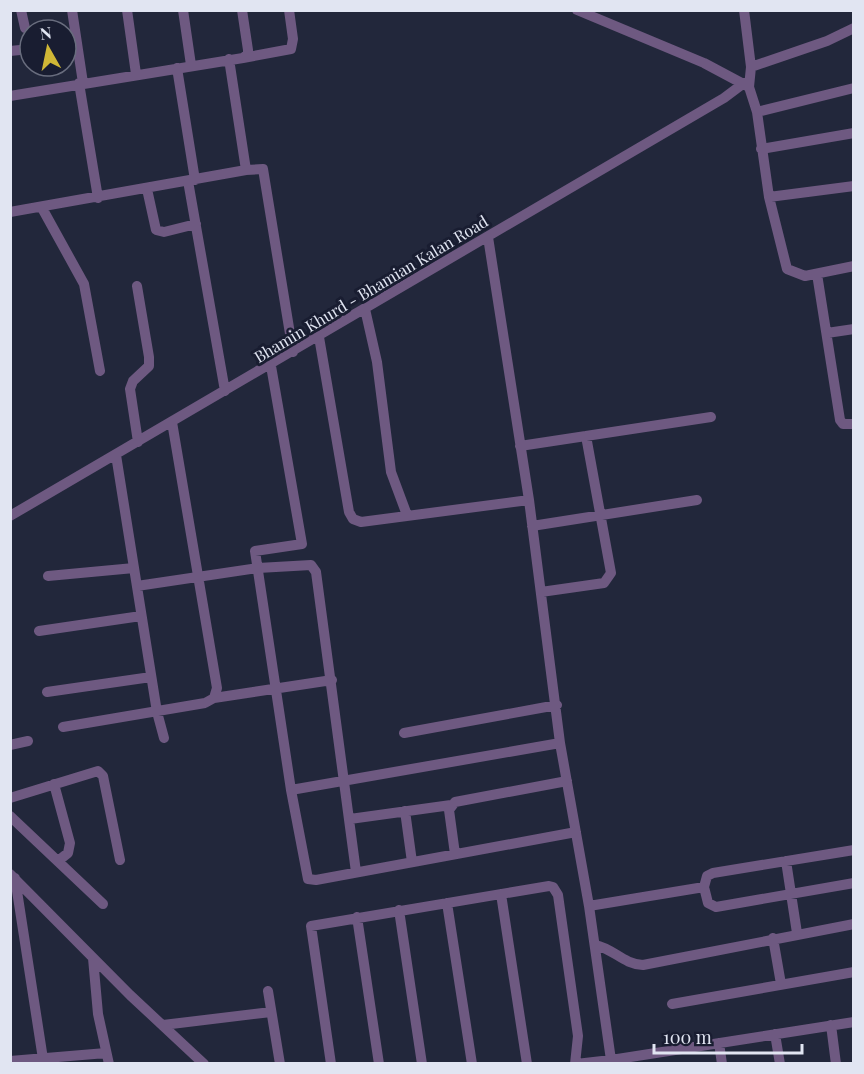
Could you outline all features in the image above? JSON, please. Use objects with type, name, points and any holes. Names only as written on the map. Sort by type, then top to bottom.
[{"type":"street","points":[[127,10],[136,74]]},
{"type":"street","points":[[183,10],[192,65]]},
{"type":"street","points":[[242,10],[248,50],[248,54],[243,58]]},
{"type":"street","points":[[10,96],[291,49],[293,39],[289,10]]},
{"type":"street","points":[[577,10],[704,63],[747,85]]},
{"type":"street","points":[[744,10],[751,67],[747,85],[757,112],[769,197],[787,269],[805,276],[854,266]]},
{"type":"street","points":[[751,67],[827,41],[854,28]]},
{"type":"street","points":[[230,59],[246,170]]},
{"type":"street","points":[[177,68],[196,224],[225,391]]},
{"type":"street","points":[[78,71],[98,198]]},
{"type":"street","name":"Bhamin Khurd - Bhamian Kalan Road","points":[[10,516],[271,366],[747,85]]},
{"type":"street","points":[[757,112],[854,88]]},
{"type":"street","points":[[761,149],[854,133]]},
{"type":"street","points":[[10,212],[261,169],[265,172],[292,352]]},
{"type":"street","points":[[769,197],[854,186]]},
{"type":"street","points":[[147,189],[156,230],[164,232],[196,224]]},
{"type":"street","points":[[42,208],[84,284],[100,371]]},
{"type":"street","points":[[488,237],[529,500],[557,705],[560,743],[590,906],[611,1062]]},
{"type":"street","points":[[818,274],[840,420],[843,424],[854,424]]},
{"type":"street","points":[[137,286],[149,357],[149,366],[133,381],[130,389],[138,442]]},
{"type":"street","points":[[365,309],[377,362],[391,472],[407,515]]},
{"type":"street","points":[[826,333],[854,329]]},
{"type":"street","points":[[319,337],[349,512],[353,519],[361,522],[529,500]]},
{"type":"street","points":[[271,366],[302,544],[255,551],[304,872],[308,879],[576,832]]},
{"type":"street","points":[[520,446],[711,417]]},
{"type":"street","points":[[172,422],[217,688],[214,698]]},
{"type":"street","points":[[541,592],[604,583],[609,579],[601,515],[586,436]]},
{"type":"street","points":[[116,455],[151,677],[164,738]]},
{"type":"street","points":[[532,526],[697,500]]},
{"type":"street","points":[[137,586],[258,568],[311,565],[316,572],[332,680],[356,872]]},
{"type":"street","points":[[48,576],[134,568]]},
{"type":"street","points":[[39,631],[141,616]]},
{"type":"street","points":[[47,693],[151,677]]},
{"type":"street","points":[[63,727],[205,704],[214,698],[332,680]]},
{"type":"street","points":[[404,733],[557,705]]},
{"type":"street","points":[[10,745],[28,741]]},
{"type":"street","points":[[291,790],[560,743]]},
{"type":"street","points":[[10,798],[98,771],[103,776],[120,860]]},
{"type":"street","points":[[350,819],[451,805],[455,802],[567,781]]},
{"type":"street","points":[[54,784],[70,843],[68,853],[58,861]]},
{"type":"street","points":[[451,805],[455,854]]},
{"type":"street","points":[[405,812],[412,862]]},
{"type":"street","points":[[10,816],[103,904]]},
{"type":"street","points":[[854,850],[713,873],[707,876],[704,887],[708,903],[716,907],[854,883]]},
{"type":"street","points":[[786,861],[797,933]]},
{"type":"street","points":[[13,876],[200,1062]]},
{"type":"street","points":[[13,876],[44,1059]]},
{"type":"street","points":[[331,1064],[310,929],[315,924],[549,886],[556,890],[578,1036],[576,1064],[667,1058],[719,1043],[854,1022]]},
{"type":"street","points":[[590,906],[704,887]]},
{"type":"street","points":[[501,894],[527,1064]]},
{"type":"street","points":[[447,903],[472,1064]]},
{"type":"street","points":[[399,910],[422,1064]]},
{"type":"street","points":[[357,917],[379,1064]]},
{"type":"street","points":[[595,945],[604,947],[632,965],[643,965],[797,933],[854,924]]},
{"type":"street","points":[[773,938],[781,984]]},
{"type":"street","points":[[10,1061],[108,1058],[98,1014],[93,958]]},
{"type":"street","points":[[672,1004],[854,972]]},
{"type":"street","points":[[268,991],[280,1064]]},
{"type":"street","points":[[163,1025],[271,1012]]},
{"type":"street","points":[[831,1025],[836,1064]]},
{"type":"street","points":[[775,1034],[780,1064]]},
{"type":"street","points":[[719,1043],[722,1064]]}]
